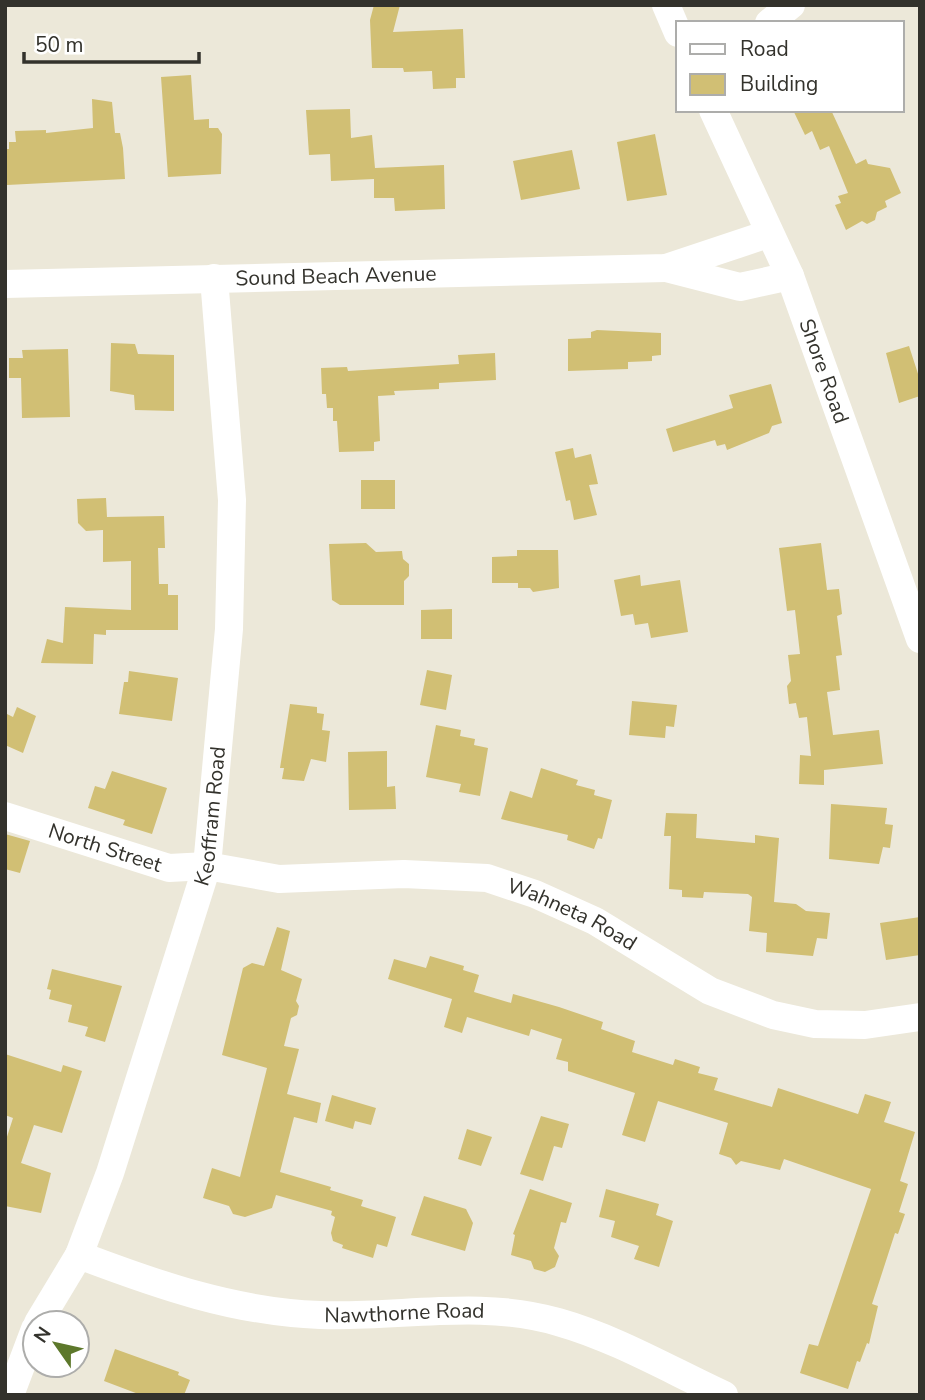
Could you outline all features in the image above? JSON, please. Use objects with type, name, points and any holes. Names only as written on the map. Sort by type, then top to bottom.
[{"type":"street","points":[[666,5],[676,28]]},
{"type":"street","points":[[772,21],[792,5]]},
{"type":"street","name":"Shore Road","points":[[714,112],[768,234],[790,276],[918,628]]},
{"type":"street","name":"Sound Beach Avenue","points":[[666,268],[768,234]]},
{"type":"street","name":"Sound Beach Avenue","points":[[5,284],[666,268],[740,287],[790,276]]},
{"type":"street","name":"Keoffram Road","points":[[46,1309],[79,1255],[110,1173],[207,866],[229,629],[232,500],[214,278]]},
{"type":"street","name":"North Street","points":[[5,816],[169,868],[207,866]]},
{"type":"street","name":"Wahneta Road","points":[[207,866],[279,879],[404,874],[487,878],[535,894],[594,921],[710,991],[773,1016],[814,1024],[865,1025],[920,1017]]},
{"type":"street","name":"Nawthorne Road","points":[[79,1255],[165,1288],[273,1313],[324,1315],[464,1308],[558,1322],[724,1395]]},
{"type":"street","points":[[10,1395],[21,1366]]},
{"type":"building","points":[[374,5],[400,5],[393,32],[463,29],[465,78],[456,78],[456,88],[433,89],[432,71],[404,72],[403,68],[372,68],[370,20]]},
{"type":"building","points":[[191,75],[194,120],[209,119],[209,128],[218,128],[222,134],[221,174],[168,177],[161,77]]},
{"type":"building","points":[[92,99],[112,102],[115,133],[120,133],[123,148],[125,179],[7,185],[6,149],[9,149],[9,142],[16,142],[15,131],[46,130],[46,133],[93,128]]},
{"type":"building","points":[[350,109],[351,138],[372,135],[375,168],[444,165],[445,209],[395,211],[394,198],[374,198],[374,179],[331,181],[330,154],[309,155],[306,110]]},
{"type":"building","points":[[794,112],[832,112],[856,164],[866,159],[868,164],[890,168],[901,193],[885,201],[887,207],[877,212],[875,220],[867,224],[862,221],[846,230],[835,205],[841,203],[838,196],[848,193],[829,146],[820,150],[812,131],[805,135]]},
{"type":"building","points":[[655,134],[667,195],[627,201],[617,142]]},
{"type":"building","points":[[572,150],[580,189],[521,200],[513,161]]},
{"type":"building","points":[[591,332],[661,333],[661,355],[652,356],[652,361],[628,362],[628,369],[568,371],[568,339],[591,338]]},
{"type":"building","points":[[111,343],[135,344],[138,354],[174,355],[174,411],[135,410],[134,395],[110,391]]},
{"type":"building","points":[[909,346],[920,380],[920,396],[899,403],[886,353]]},
{"type":"building","points":[[68,349],[70,417],[22,418],[21,378],[9,378],[9,358],[23,358],[22,350]]},
{"type":"building","points":[[495,353],[496,380],[439,383],[439,389],[394,391],[395,395],[378,396],[380,441],[374,442],[374,451],[339,452],[337,421],[333,421],[333,408],[327,408],[326,394],[322,394],[321,368],[347,367],[348,371],[459,364],[458,355]]},
{"type":"building","points":[[771,384],[782,423],[772,426],[769,433],[727,450],[725,444],[717,446],[715,440],[673,452],[666,429],[733,408],[729,395]]},
{"type":"building","points":[[573,448],[575,458],[591,454],[598,484],[589,485],[597,515],[574,520],[570,500],[566,501],[555,452]]},
{"type":"building","points":[[361,480],[395,480],[395,509],[361,509]]},
{"type":"building","points":[[106,498],[107,517],[164,516],[165,548],[158,548],[159,584],[168,584],[168,595],[178,595],[178,630],[106,630],[106,635],[94,634],[93,664],[41,663],[47,639],[63,643],[65,607],[131,610],[131,561],[103,562],[103,530],[86,531],[78,523],[77,499]]},
{"type":"building","points":[[366,543],[376,552],[402,551],[403,559],[409,564],[409,576],[404,581],[404,605],[340,605],[332,600],[329,544]]},
{"type":"building","points":[[821,543],[827,590],[839,589],[842,614],[837,616],[842,655],[836,656],[840,690],[827,692],[833,735],[879,730],[883,764],[824,770],[824,785],[799,784],[800,755],[811,756],[807,717],[799,718],[796,703],[789,704],[787,686],[791,681],[788,655],[800,654],[795,610],[787,611],[779,548]]},
{"type":"building","points":[[517,550],[558,550],[559,588],[533,592],[530,588],[518,588],[518,583],[492,583],[492,557],[517,556]]},
{"type":"building","points":[[640,575],[641,586],[680,580],[688,632],[651,638],[648,623],[635,625],[633,614],[621,616],[614,580]]},
{"type":"building","points":[[452,609],[452,639],[421,639],[421,610]]},
{"type":"building","points":[[427,670],[452,675],[446,710],[420,705]]},
{"type":"building","points":[[129,671],[178,678],[172,721],[119,714],[124,682],[128,682]]},
{"type":"building","points":[[632,701],[677,705],[674,727],[666,726],[665,738],[629,735]]},
{"type":"building","points":[[290,704],[317,707],[317,713],[324,714],[322,730],[330,731],[326,762],[311,759],[304,781],[282,779],[284,768],[280,768]]},
{"type":"building","points":[[17,707],[36,716],[23,753],[5,745],[5,713],[13,717]]},
{"type":"building","points":[[436,725],[461,730],[460,736],[475,739],[474,745],[488,748],[480,796],[459,792],[461,784],[426,777]]},
{"type":"building","points":[[387,751],[387,787],[395,786],[396,809],[349,810],[348,752]]},
{"type":"building","points":[[541,768],[578,780],[576,785],[595,790],[594,795],[612,800],[602,839],[598,838],[594,849],[567,840],[568,835],[501,819],[510,791],[532,798]]},
{"type":"building","points":[[112,771],[167,788],[152,834],[123,825],[125,820],[88,808],[95,786],[105,789]]},
{"type":"building","points":[[831,804],[887,808],[885,824],[893,825],[890,848],[883,847],[879,864],[829,859]]},
{"type":"building","points":[[666,813],[697,814],[696,838],[755,843],[755,835],[779,838],[774,902],[796,904],[806,911],[830,913],[827,939],[817,938],[813,956],[766,952],[767,933],[749,931],[752,897],[748,894],[704,892],[703,898],[682,897],[682,890],[669,889],[671,836],[664,836]]},
{"type":"building","points":[[5,834],[30,841],[20,873],[5,869]]},
{"type":"building","points":[[920,917],[920,955],[886,960],[880,923]]},
{"type":"building","points":[[277,927],[290,931],[281,970],[302,979],[296,1001],[299,1006],[297,1015],[291,1018],[284,1046],[299,1049],[287,1094],[321,1103],[317,1123],[294,1117],[280,1172],[331,1187],[330,1190],[363,1200],[361,1206],[396,1217],[387,1247],[377,1244],[373,1258],[342,1248],[343,1245],[333,1241],[331,1233],[335,1217],[331,1215],[332,1211],[276,1195],[272,1208],[245,1217],[233,1214],[229,1206],[203,1198],[212,1168],[240,1177],[267,1068],[222,1055],[243,968],[252,963],[264,966]]},
{"type":"building","points":[[430,956],[464,966],[463,970],[479,975],[474,992],[511,1003],[513,994],[559,1007],[603,1022],[601,1029],[635,1041],[632,1052],[673,1065],[675,1059],[700,1067],[698,1073],[718,1078],[714,1090],[772,1107],[778,1088],[858,1114],[865,1094],[891,1102],[884,1122],[915,1132],[900,1181],[908,1184],[899,1212],[905,1214],[898,1234],[895,1233],[872,1304],[878,1306],[869,1344],[867,1343],[860,1362],[857,1361],[848,1389],[800,1373],[809,1344],[818,1346],[871,1189],[784,1159],[780,1170],[741,1161],[736,1165],[731,1158],[719,1154],[728,1123],[658,1101],[645,1142],[622,1135],[635,1093],[568,1071],[568,1062],[556,1059],[562,1039],[531,1029],[529,1036],[467,1017],[462,1033],[444,1027],[452,999],[388,979],[394,959],[426,968]]},
{"type":"building","points":[[52,969],[122,986],[105,1042],[85,1036],[88,1027],[68,1022],[72,1005],[49,999],[51,990],[47,989]]},
{"type":"building","points":[[5,1054],[61,1072],[63,1065],[82,1071],[62,1133],[34,1125],[21,1163],[51,1173],[41,1213],[5,1206],[5,1143],[13,1118],[5,1115]]},
{"type":"building","points":[[332,1095],[376,1108],[371,1125],[355,1121],[353,1129],[325,1121]]},
{"type":"building","points":[[541,1116],[569,1124],[562,1148],[554,1146],[543,1181],[520,1174]]},
{"type":"building","points":[[467,1129],[492,1137],[481,1166],[458,1159]]},
{"type":"building","points":[[530,1189],[572,1203],[566,1223],[561,1222],[554,1248],[559,1256],[555,1267],[545,1272],[534,1269],[531,1261],[511,1255],[513,1234]]},
{"type":"building","points":[[606,1189],[659,1204],[656,1215],[673,1221],[659,1267],[634,1259],[639,1246],[611,1237],[615,1221],[599,1217]]},
{"type":"building","points":[[424,1196],[466,1209],[473,1223],[465,1251],[411,1235]]},
{"type":"building","points":[[115,1349],[179,1372],[178,1375],[190,1380],[184,1395],[141,1395],[104,1381]]}]
